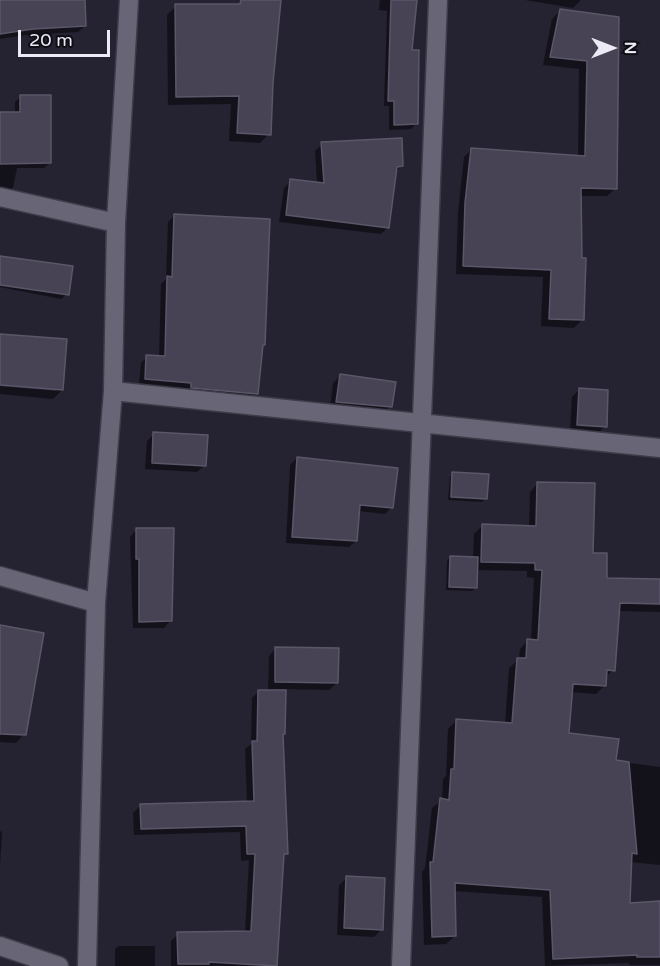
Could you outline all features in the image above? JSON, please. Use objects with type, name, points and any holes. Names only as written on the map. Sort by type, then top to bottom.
[{"type":"street","points":[[87,966],[96,603],[113,391],[116,223],[129,0]]},
{"type":"street","points":[[401,966],[438,0]]},
{"type":"street","points":[[0,197],[116,223]]},
{"type":"street","points":[[113,391],[660,448]]},
{"type":"street","points":[[0,576],[96,603]]},
{"type":"street","points":[[0,946],[59,966]]},
{"type":"building","points":[[0,0],[85,0],[86,26],[33,29],[0,34]]},
{"type":"building","points":[[241,0],[281,0],[273,83],[271,135],[237,133],[239,96],[176,97],[175,4],[240,4]]},
{"type":"building","points":[[391,0],[417,0],[412,50],[419,50],[418,124],[394,125],[394,101],[388,101]]},
{"type":"building","points":[[560,9],[619,17],[617,189],[581,188],[582,258],[586,258],[584,320],[549,319],[551,270],[463,266],[465,203],[471,148],[585,156],[587,61],[550,57]]},
{"type":"building","points":[[20,95],[51,95],[51,163],[0,164],[0,112],[20,112]]},
{"type":"building","points":[[402,138],[403,166],[397,167],[389,228],[286,215],[290,179],[324,183],[321,142]]},
{"type":"building","points":[[174,214],[270,219],[265,345],[263,345],[258,394],[191,388],[191,383],[145,379],[146,355],[165,356],[167,276],[172,277]]},
{"type":"building","points":[[0,256],[73,266],[69,295],[0,285]]},
{"type":"building","points":[[0,334],[67,339],[63,390],[0,385]]},
{"type":"building","points":[[340,374],[396,382],[392,407],[336,402]]},
{"type":"building","points":[[579,388],[608,390],[607,427],[577,425]]},
{"type":"building","points":[[153,432],[208,435],[206,466],[152,463]]},
{"type":"building","points":[[297,457],[398,468],[393,508],[360,505],[357,541],[292,537]]},
{"type":"building","points":[[452,472],[489,474],[487,499],[451,497]]},
{"type":"building","points":[[537,482],[595,483],[593,553],[607,553],[607,578],[660,579],[660,604],[620,603],[615,671],[607,670],[606,686],[573,684],[569,733],[619,739],[616,760],[629,762],[637,854],[632,853],[630,903],[660,901],[660,957],[637,957],[637,955],[553,959],[550,890],[455,883],[456,936],[432,937],[430,862],[433,862],[440,798],[449,800],[451,769],[454,769],[456,719],[512,723],[517,658],[526,658],[527,639],[538,640],[542,570],[535,570],[535,563],[481,562],[482,524],[536,526]]},
{"type":"building","points":[[136,528],[174,528],[172,621],[139,622],[139,559],[136,559]]},
{"type":"building","points":[[450,556],[478,557],[477,588],[449,587]]},
{"type":"building","points":[[0,625],[44,633],[26,735],[0,734]]},
{"type":"building","points":[[275,647],[339,648],[338,683],[275,682]]},
{"type":"building","points":[[258,690],[286,690],[285,734],[283,734],[288,854],[284,854],[277,966],[209,962],[209,964],[178,964],[177,932],[251,931],[255,854],[247,854],[246,826],[141,829],[140,804],[254,801],[252,741],[257,741]]},
{"type":"building","points":[[346,876],[385,878],[383,930],[344,928]]}]
